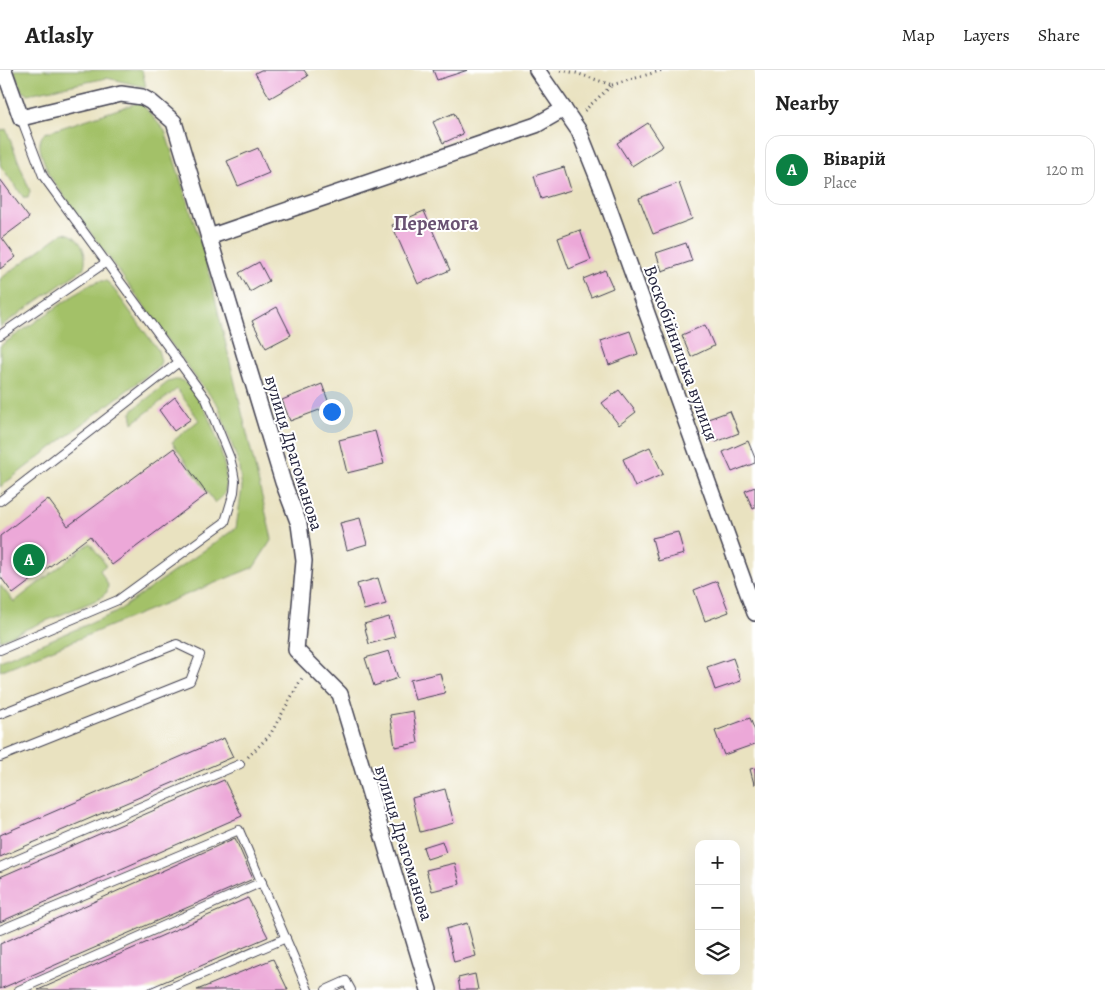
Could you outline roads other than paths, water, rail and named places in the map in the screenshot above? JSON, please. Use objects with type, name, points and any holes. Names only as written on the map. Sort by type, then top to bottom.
[{"type":"street","points":[[4,70],[21,118]]},
{"type":"street","name":"Воскобійницька вулиця","points":[[537,70],[579,131],[601,186],[755,613]]},
{"type":"street","name":"вулиця Драгоманова","points":[[21,118],[121,94],[142,97],[151,102],[174,122],[283,482],[299,524],[304,561],[296,650],[340,694],[429,990]]},
{"type":"street","points":[[209,237],[568,115]]},
{"type":"lane","points":[[0,650],[118,600],[225,522],[232,502],[235,482],[230,458],[206,399],[43,176],[21,118]]},
{"type":"lane","points":[[0,335],[105,263]]},
{"type":"lane","points":[[0,501],[179,362]]},
{"type":"lane","points":[[0,714],[177,644],[200,655],[190,681],[0,757]]},
{"type":"lane","points":[[0,867],[240,764]]},
{"type":"lane","points":[[0,930],[239,830],[308,990]]},
{"type":"lane","points":[[18,990],[262,882]]},
{"type":"lane","points":[[165,990],[286,938]]},
{"type":"lane","points":[[326,990],[346,981],[350,990]]},
{"type":"place","name":"Віварій","points":[[29,560]]},
{"type":"district","name":"Перемога","points":[[436,223]]}]
